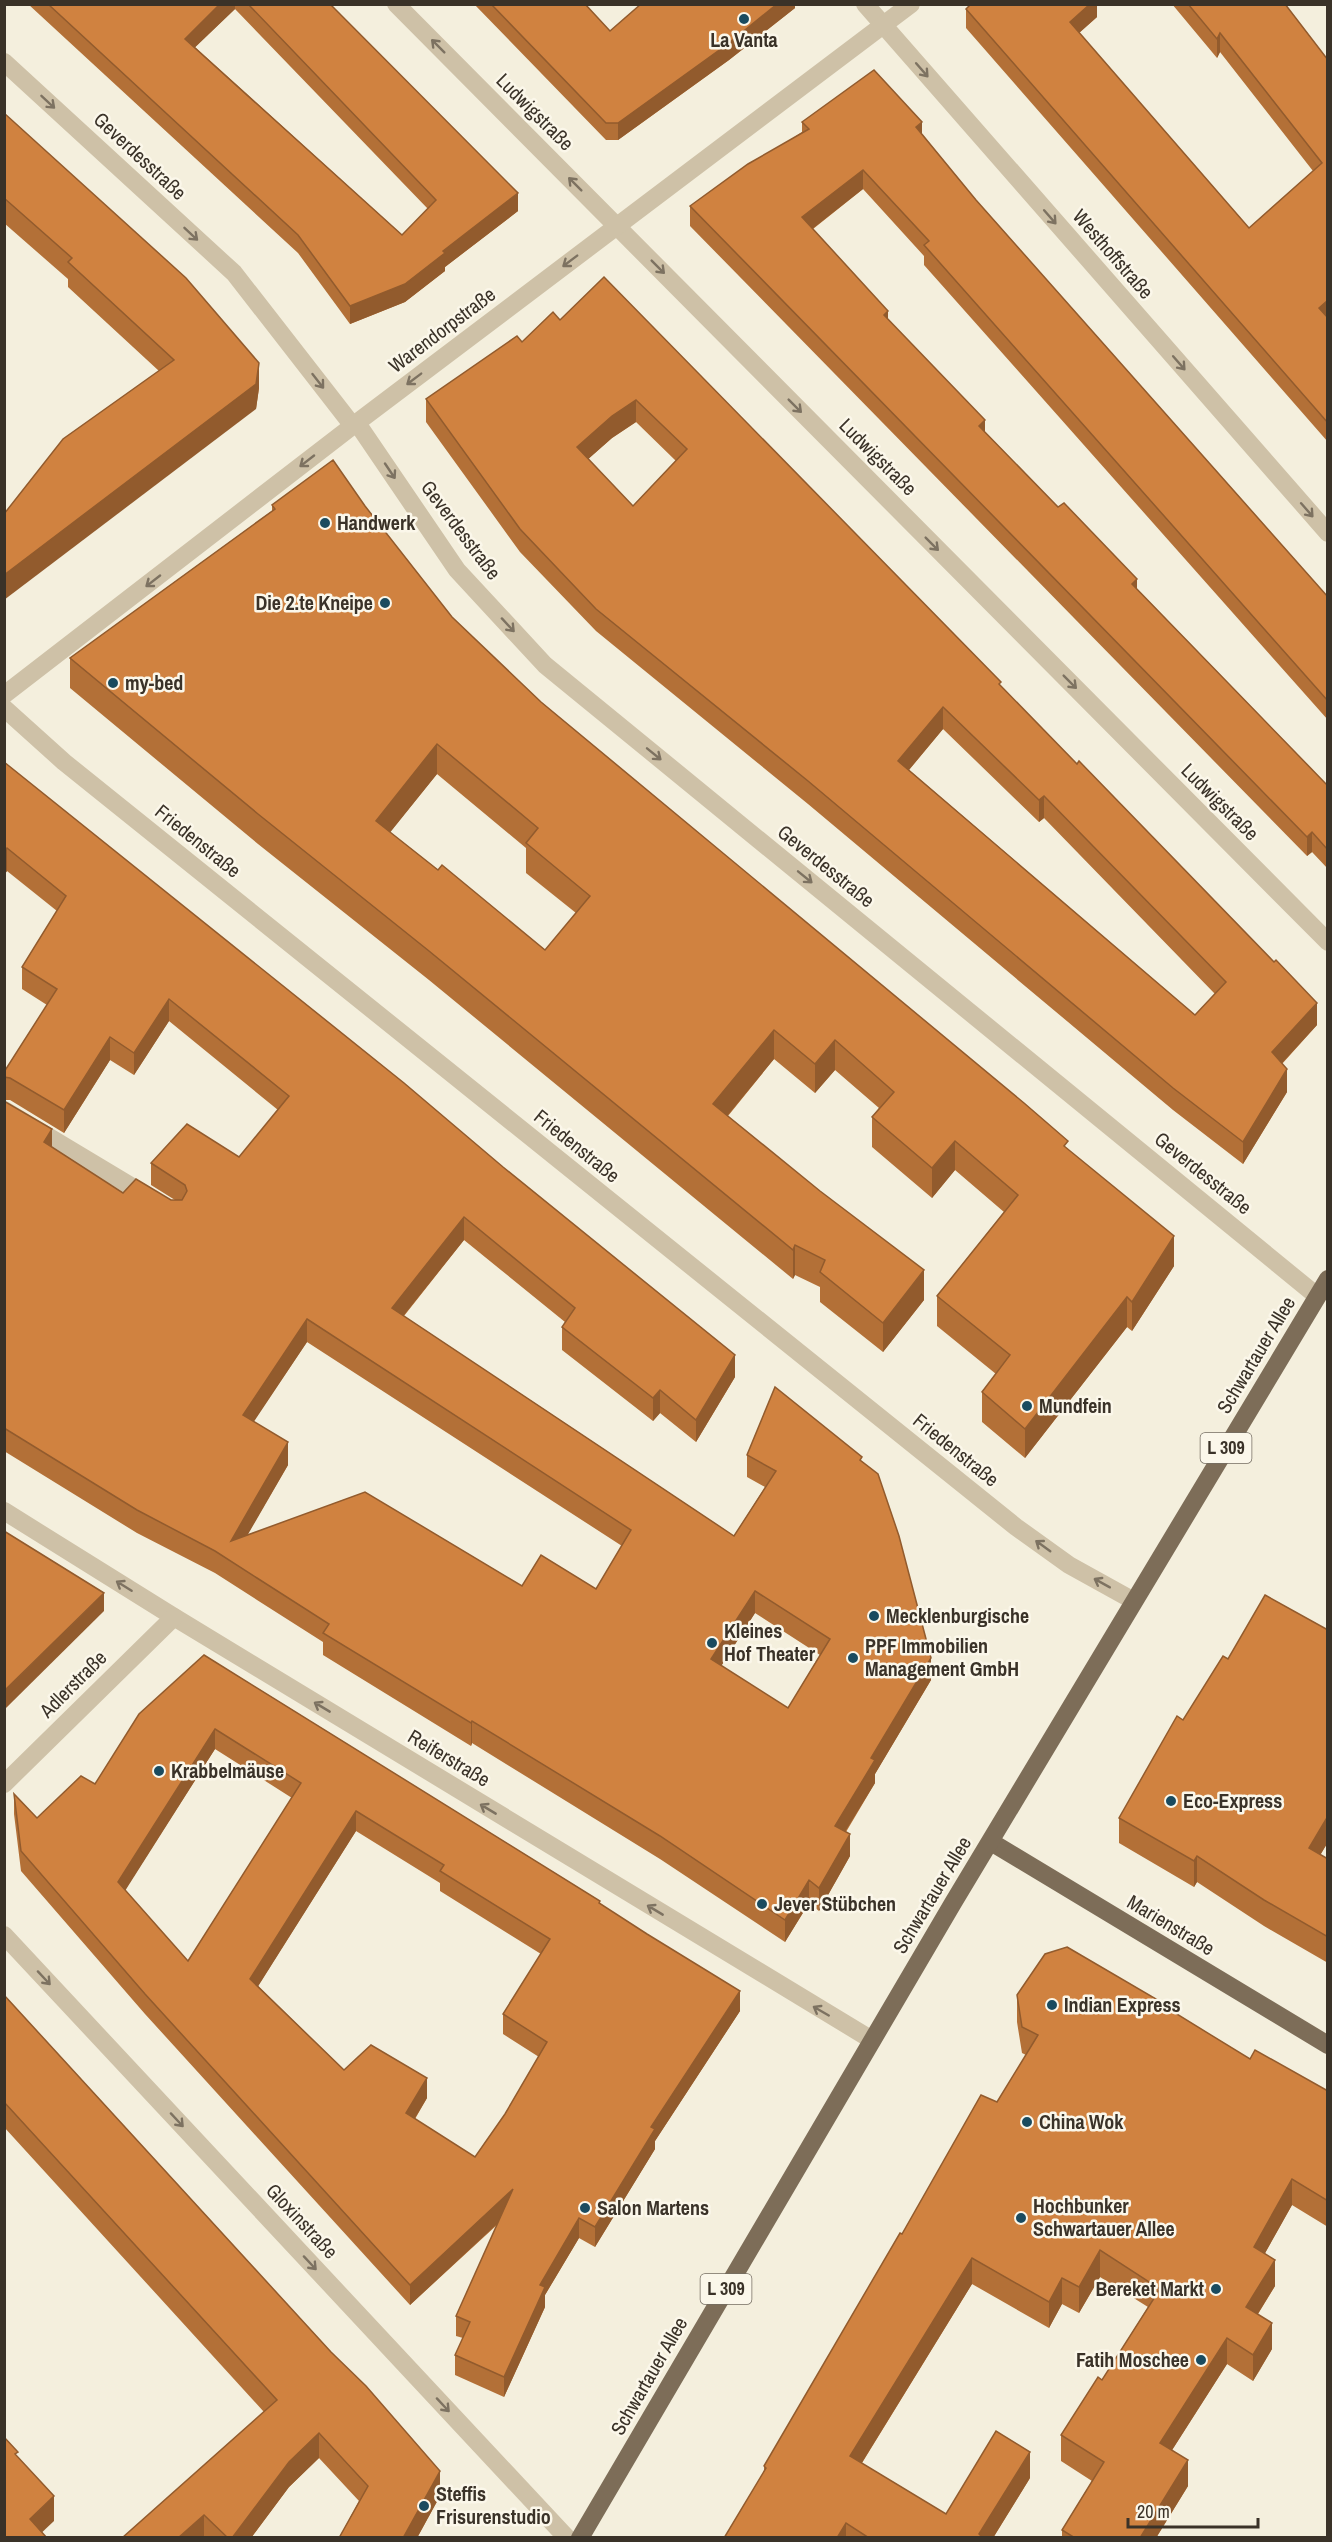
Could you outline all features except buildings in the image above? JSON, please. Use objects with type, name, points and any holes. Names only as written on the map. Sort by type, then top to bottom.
[{"type":"main road","name":"Schwartauer Allee","points":[[580,2538],[872,2040],[1328,1279]]},
{"type":"main road","name":"Marienstraße","points":[[991,1842],[1328,2045]]},
{"type":"street","name":"Ludwigstraße","points":[[396,4],[1328,942]]},
{"type":"street","name":"Westhoffstraße","points":[[865,4],[1328,533]]},
{"type":"street","name":"Warendorpstraße","points":[[4,695],[355,424],[911,4]]},
{"type":"street","name":"Geverdesstraße","points":[[4,62],[234,273],[355,424],[457,570],[545,665],[1317,1296]]},
{"type":"street","name":"Friedenstraße","points":[[4,708],[63,762],[1016,1527],[1070,1565],[1134,1601]]},
{"type":"street","points":[[4,1110],[166,1207]]},
{"type":"street","name":"Reiferstraße","points":[[4,1510],[174,1617],[819,2010],[872,2040]]},
{"type":"street","name":"Adlerstraße","points":[[4,1784],[174,1617]]},
{"type":"street","name":"Gloxinstraße","points":[[4,1935],[567,2538]]},
{"type":"place","name":"La Vanta","points":[[744,19]]},
{"type":"place","name":"Handwerk","points":[[325,523]]},
{"type":"place","name":"Die 2.te Kneipe","points":[[385,603]]},
{"type":"place","name":"my-bed","points":[[113,683]]},
{"type":"place","name":"Mundfein","points":[[1027,1406]]},
{"type":"place","name":"Mecklenburgische","points":[[874,1616]]},
{"type":"place","name":"Kleines Hof Theater","points":[[712,1643]]},
{"type":"place","name":"PPF Immobilien Management GmbH","points":[[853,1658]]},
{"type":"place","name":"Krabbelmäuse","points":[[159,1771]]},
{"type":"place","name":"Eco-Express","points":[[1171,1801]]},
{"type":"place","name":"Jever Stübchen","points":[[762,1904]]},
{"type":"place","name":"Indian Express","points":[[1052,2005]]},
{"type":"place","name":"China Wok","points":[[1027,2122]]},
{"type":"place","name":"Salon Martens","points":[[585,2208]]},
{"type":"place","name":"Hochbunker Schwartauer Allee","points":[[1021,2218]]},
{"type":"place","name":"Bereket Markt","points":[[1216,2289]]},
{"type":"place","name":"Fatih Moschee","points":[[1201,2360]]},
{"type":"place","name":"Steffis Frisurenstudio","points":[[424,2506]]}]
